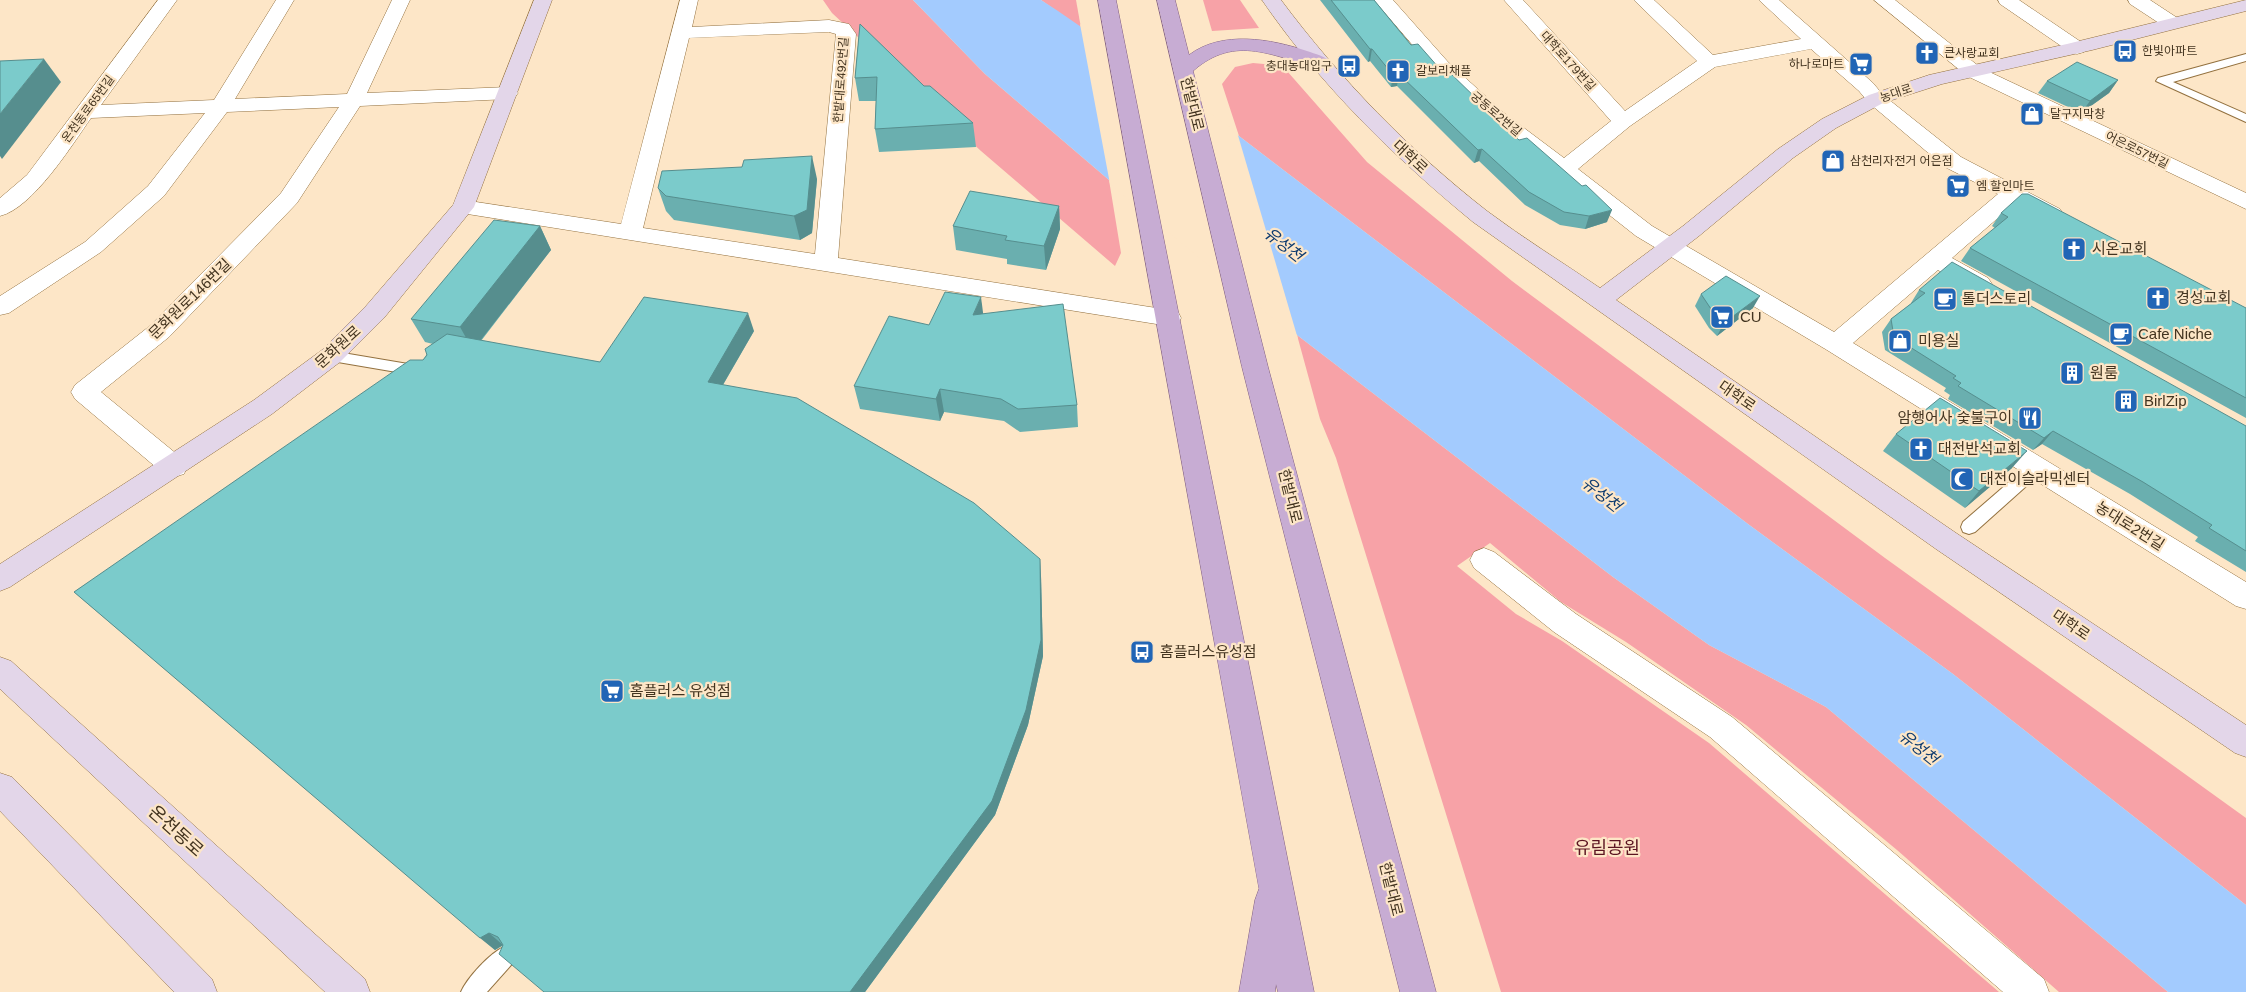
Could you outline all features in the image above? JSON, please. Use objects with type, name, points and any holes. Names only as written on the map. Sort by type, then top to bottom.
[{"type":"main road","name":"한밭대로","points":[[1166,0],[1184,63],[1255,367],[1418,992]]},
{"type":"main road","points":[[1107,2],[1169,318],[1296,992]]},
{"type":"main road","points":[[1184,63],[1218,48],[1251,44],[1303,55],[1321,63]]},
{"type":"main road","points":[[1257,992],[1275,884]]},
{"type":"street","name":"온천동로65번길","points":[[0,209],[35,180],[168,0]]},
{"type":"street","points":[[0,307],[93,247],[156,191],[221,106],[285,0]]},
{"type":"street","name":"문화원로146번길","points":[[174,467],[84,392],[160,331],[232,260],[289,198],[354,100],[401,0]]},
{"type":"street","name":"문화원로","points":[[0,579],[174,467],[263,407],[331,356],[375,312],[463,207],[543,0]]},
{"type":"street","points":[[630,234],[689,0]]},
{"type":"street","name":"대학로","points":[[1271,0],[1334,81],[1440,185],[1480,217],[1601,299],[1946,541],[2246,743]]},
{"type":"street","name":"궁동로2번길","points":[[1383,0],[1441,66],[1497,117],[1644,231],[1672,246]]},
{"type":"street","name":"대학로179번길","points":[[1513,0],[1623,122]]},
{"type":"street","points":[[1643,0],[1709,62]]},
{"type":"street","points":[[1768,0],[1866,87],[1876,99],[1953,162],[2074,226]]},
{"type":"street","name":"어은로57번길","points":[[1883,0],[1974,72],[2246,202]]},
{"type":"street","points":[[2007,0],[2076,48]]},
{"type":"street","points":[[2137,0],[2172,23]]},
{"type":"street","name":"농대로","points":[[1601,299],[1672,246],[1760,173],[1822,128],[1876,99],[1918,85],[2246,5]]},
{"type":"street","name":"한밭대로492번길","points":[[681,33],[829,26],[842,28],[846,34],[826,263]]},
{"type":"street","points":[[1564,169],[1623,122],[1709,62],[1816,42]]},
{"type":"street","points":[[86,112],[508,93]]},
{"type":"street","points":[[1836,344],[2012,194]]},
{"type":"street","points":[[463,207],[1169,318]]},
{"type":"street","name":"농대로2번길","points":[[1672,246],[1836,344],[2246,597]]},
{"type":"street","points":[[1936,259],[1996,292]]},
{"type":"street","points":[[1484,560],[1565,623],[1721,727],[2031,992]]},
{"type":"street","name":"온천동로","points":[[0,670],[352,992]]},
{"type":"street","points":[[0,788],[200,992]]},
{"type":"lane","points":[[2246,57],[2162,81],[2246,118]]},
{"type":"lane","points":[[331,356],[429,372]]},
{"type":"lane","points":[[1969,527],[2036,468]]},
{"type":"lane","points":[[472,992],[504,958]]},
{"type":"green space","points":[[823,0],[913,0],[985,74],[1109,180],[1121,253],[1115,266],[981,151],[832,13]]},
{"type":"green space","points":[[1041,0],[1076,0],[1081,28]]},
{"type":"green space","points":[[1203,0],[1240,0],[1259,28],[1212,31]]},
{"type":"green space","points":[[1253,63],[1275,65],[1287,71],[1367,162],[1512,281],[1885,558],[2246,818],[2246,905],[1953,674],[1748,524],[1239,136],[1222,84],[1235,67]]},
{"type":"green space","name":"유림공원","points":[[1297,335],[1613,577],[1709,645],[1826,707],[2168,992],[2059,992],[1897,850],[1746,725],[1626,642],[1561,602],[1490,543],[1457,566],[1516,614],[1562,641],[1709,743],[1999,992],[1501,992],[1336,458],[1320,419]]},
{"type":"water","name":"유성천","points":[[913,0],[1041,0],[1239,136],[1748,524],[1953,674],[2246,905],[2246,992],[2168,992],[1826,707],[1709,645],[1613,577],[1297,335],[1109,180],[985,74]]},
{"type":"pier","points":[[1080,24],[1237,132],[1298,339],[1110,184]]},
{"type":"building","points":[[1331,0],[1374,0],[1411,45],[1418,44],[1439,68],[1444,67],[1519,140],[1527,138],[1582,186],[1586,185],[1612,210],[1589,216],[1564,212],[1529,192],[1482,149],[1478,150],[1399,74],[1393,75]]},
{"type":"building","points":[[860,24],[924,86],[930,86],[973,123],[875,129],[877,77],[855,78]]},
{"type":"building","points":[[44,59],[0,114],[0,61]]},
{"type":"building","points":[[2077,62],[2118,80],[2090,101],[2047,81]]},
{"type":"building","points":[[812,156],[807,210],[794,216],[666,196],[658,188],[662,171],[742,167],[744,160]]},
{"type":"building","points":[[970,191],[1059,206],[1044,246],[1005,240],[1007,236],[953,226]]},
{"type":"building","points":[[2022,194],[2028,194],[2246,308],[2246,398],[1970,248],[2008,217],[2001,213]]},
{"type":"building","points":[[494,220],[540,226],[460,327],[411,319]]},
{"type":"building","points":[[1952,262],[2246,426],[2246,551],[2209,528],[2212,525],[2143,482],[2053,431],[2044,438],[1958,386],[1961,383],[1953,378],[1956,376],[1894,337],[1891,319],[1925,293],[1919,290]]},
{"type":"building","points":[[1726,276],[1760,296],[1724,323],[1715,315],[1701,294]]},
{"type":"building","points":[[945,292],[981,297],[973,315],[1063,304],[1077,405],[1018,409],[1001,399],[940,389],[936,399],[854,386],[889,316],[929,325]]},
{"type":"building","name":"홈플러스 유성점","points":[[644,297],[748,313],[708,382],[797,398],[974,503],[1040,559],[1041,640],[1026,710],[992,801],[850,992],[544,992],[499,954],[503,945],[498,937],[489,933],[480,938],[74,592],[410,360],[423,360],[427,355],[425,349],[447,334],[600,362]]},
{"type":"building","points":[[1940,398],[2027,451],[1979,491],[1896,434]]},
{"type":"place","name":"한빛아파트","points":[[2125,51]]},
{"type":"place","name":"큰사랑교회","points":[[1927,53]]},
{"type":"place","name":"하나로마트","points":[[1861,64]]},
{"type":"place","name":"충대농대입구","points":[[1349,66]]},
{"type":"place","name":"갈보리채플","points":[[1398,71]]},
{"type":"place","name":"달구지막창","points":[[2032,114]]},
{"type":"place","name":"삼천리자전거 어은점","points":[[1833,161]]},
{"type":"place","name":"엠 할인마트","points":[[1958,186]]},
{"type":"place","name":"시온교회","points":[[2074,249]]},
{"type":"place","name":"경성교회","points":[[2158,298]]},
{"type":"place","name":"톨더스토리","points":[[1945,299]]},
{"type":"place","name":"CU","points":[[1722,317]]},
{"type":"place","name":"Cafe Niche","points":[[2121,334]]},
{"type":"place","name":"미용실","points":[[1900,341]]},
{"type":"place","name":"원룸","points":[[2072,373]]},
{"type":"place","name":"BirlZip","points":[[2126,401]]},
{"type":"place","name":"암행어사 숯불구이","points":[[2030,418]]},
{"type":"place","name":"대전반석교회","points":[[1921,449]]},
{"type":"place","name":"대전이슬라믹센터","points":[[1962,479]]},
{"type":"place","name":"홈플러스유성점","points":[[1142,652]]},
{"type":"place","name":"홈플러스 유성점","points":[[612,691]]}]
